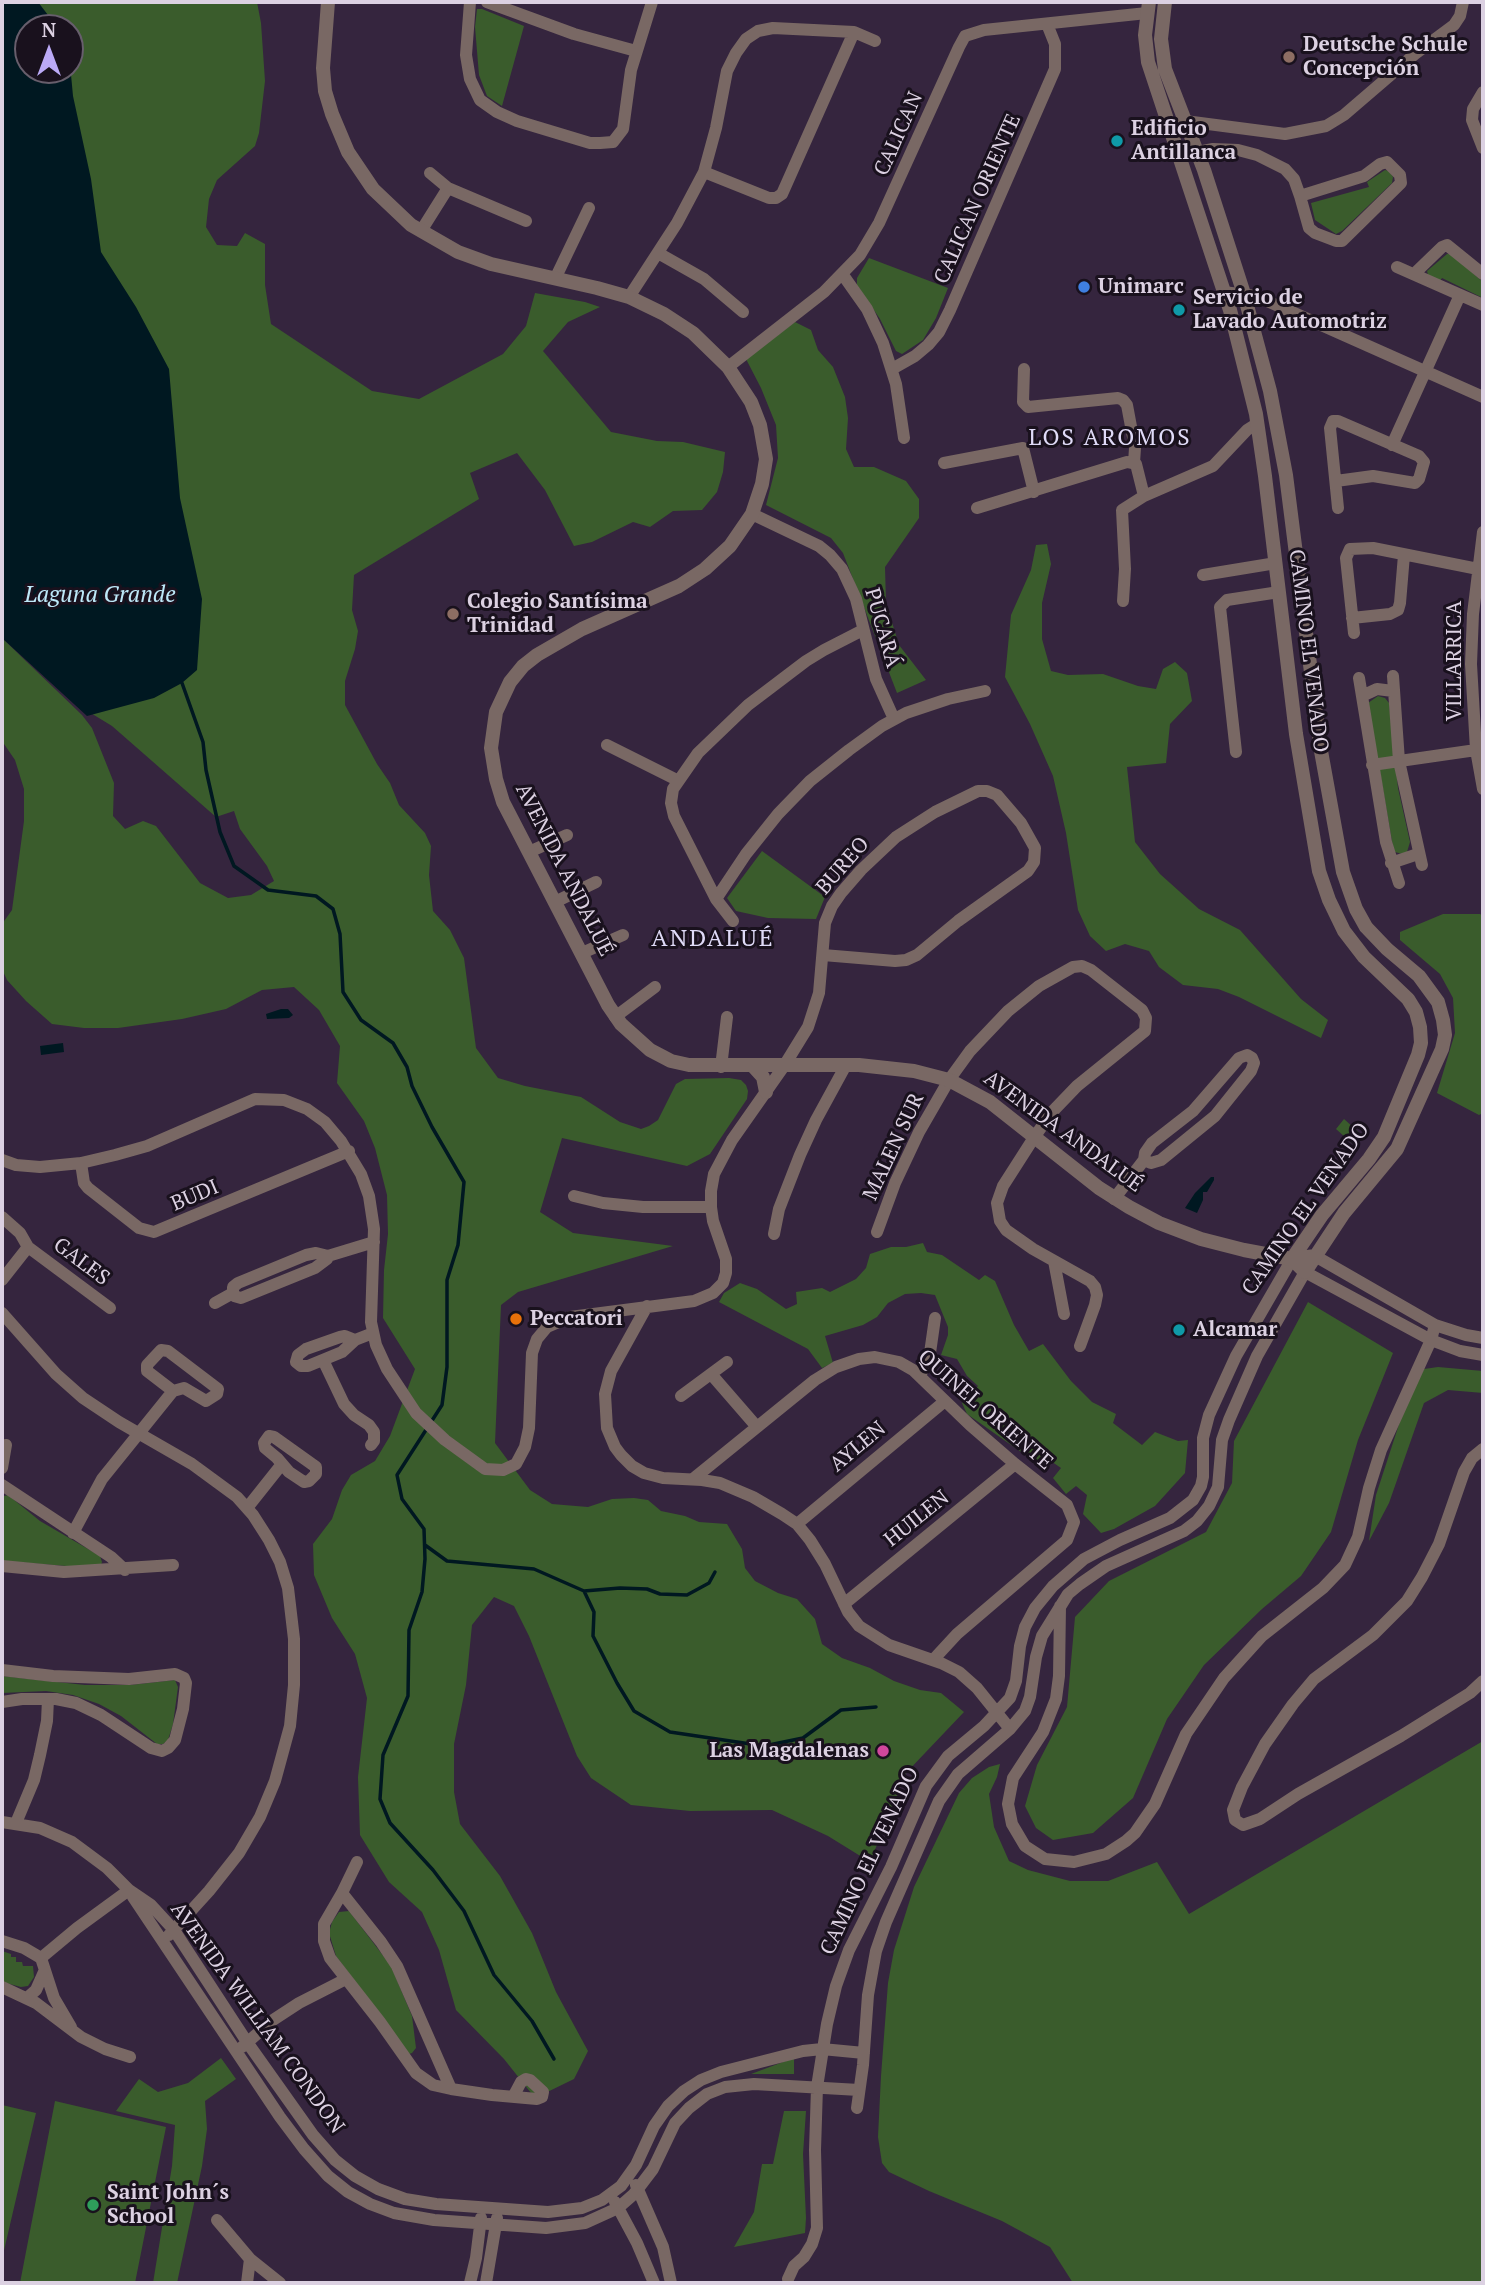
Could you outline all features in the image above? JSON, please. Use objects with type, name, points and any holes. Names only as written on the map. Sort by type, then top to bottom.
[{"type":"street","name":"AVENIDA ANDALUÉ","points":[[328,2],[323,80],[328,102],[348,152],[373,189],[396,212],[443,245],[480,260],[629,297],[679,323],[728,367],[751,402],[760,425],[766,459],[762,484],[752,514],[730,546],[691,579],[558,641],[523,666],[500,701],[494,722],[491,736],[493,763],[503,802],[615,1017],[639,1042],[661,1057],[689,1065],[846,1065],[895,1068],[949,1080],[990,1102],[1114,1199],[1158,1223],[1201,1239],[1292,1259]]},
{"type":"street","points":[[470,2],[466,55],[470,79],[480,100],[488,107],[517,121],[590,143],[613,142],[622,129],[636,51],[652,2]]},
{"type":"street","points":[[487,2],[574,34],[636,51]]},
{"type":"street","name":"CAMINO EL VENADO","points":[[857,2108],[868,1995],[876,1951],[939,1801],[958,1774],[1021,1717],[1027,1706],[1038,1647],[1046,1627],[1060,1605],[1094,1574],[1120,1559],[1184,1531],[1203,1514],[1218,1487],[1223,1440],[1229,1420],[1257,1356],[1315,1256],[1344,1213],[1396,1149],[1442,1049],[1445,1035],[1438,1002],[1430,990],[1373,935],[1356,909],[1338,855],[1321,751],[1282,451],[1244,294],[1198,152],[1163,59],[1161,29],[1165,2]]},
{"type":"street","points":[[1185,121],[1285,134],[1326,126],[1344,115],[1415,54],[1454,25],[1460,16],[1463,2]]},
{"type":"street","name":"CAMINO EL VENADO","points":[[788,2279],[794,2266],[812,2244],[817,2228],[817,2087],[830,2005],[842,1967],[891,1867],[926,1786],[948,1756],[998,1714],[1010,1698],[1025,1627],[1047,1593],[1084,1559],[1170,1518],[1193,1500],[1203,1477],[1203,1438],[1209,1415],[1236,1356],[1292,1259],[1322,1215],[1361,1170],[1380,1143],[1416,1062],[1421,1037],[1413,1005],[1358,951],[1344,931],[1335,914],[1316,857],[1299,754],[1258,423],[1223,292],[1152,77],[1145,44],[1148,7]]},
{"type":"street","name":"CALICAN","points":[[728,367],[843,275],[865,248],[965,36],[976,31],[1047,24],[1148,7]]},
{"type":"street","name":"CALICAN ORIENTE","points":[[892,369],[928,345],[939,332],[950,310],[1055,69],[1055,44],[1047,24]]},
{"type":"street","points":[[629,297],[689,203],[704,172],[727,71],[746,39],[758,31],[774,28],[854,32],[875,41]]},
{"type":"street","points":[[704,172],[769,198],[782,194],[854,32]]},
{"type":"street","points":[[1483,92],[1476,102],[1472,120],[1483,148]]},
{"type":"street","points":[[1198,152],[1213,149],[1238,150],[1257,155],[1285,169],[1294,180],[1309,228],[1315,233],[1341,242],[1401,183],[1401,179],[1390,164],[1383,163],[1364,176],[1300,195]]},
{"type":"street","points":[[430,173],[448,188],[526,221]]},
{"type":"street","points":[[421,231],[448,188]]},
{"type":"street","points":[[555,279],[589,208]]},
{"type":"street","points":[[1414,274],[1447,245],[1483,274]]},
{"type":"street","points":[[657,253],[704,278],[743,312]]},
{"type":"street","points":[[1397,267],[1483,305]]},
{"type":"street","points":[[843,275],[867,309],[883,343],[900,401],[904,438]]},
{"type":"street","points":[[1223,292],[1256,296],[1483,397]]},
{"type":"street","points":[[1392,445],[1460,295]]},
{"type":"street","points":[[1024,369],[1023,401],[1028,407],[1118,398],[1124,400],[1135,448],[1134,463]]},
{"type":"street","points":[[1336,481],[1373,476],[1417,482],[1424,464],[1423,460],[1392,445],[1338,421],[1332,422],[1330,428],[1338,508]]},
{"type":"street","points":[[1123,601],[1125,569],[1121,513],[1125,507],[1213,466],[1247,430],[1258,423]]},
{"type":"street","points":[[944,463],[1023,448],[1034,492]]},
{"type":"street","points":[[976,508],[1127,461],[1138,467],[1144,496]]},
{"type":"street","name":"PUCARÁ","points":[[752,514],[808,540],[830,555],[846,576],[856,598],[876,679],[894,719]]},
{"type":"street","name":"VILLARRICA","points":[[1483,532],[1471,652],[1476,750],[1483,789]]},
{"type":"street","points":[[1354,633],[1346,558],[1350,549],[1365,547],[1396,551],[1404,555],[1480,569]]},
{"type":"street","points":[[1352,618],[1390,614],[1398,610],[1404,555]]},
{"type":"street","points":[[1203,575],[1276,563]]},
{"type":"street","points":[[1236,752],[1220,607],[1227,600],[1279,592]]},
{"type":"street","points":[[733,921],[716,899],[674,816],[671,795],[677,780],[714,736],[748,705],[806,661],[863,630]]},
{"type":"street","points":[[1391,863],[1420,860],[1399,761],[1392,676]]},
{"type":"street","points":[[1359,678],[1391,863],[1399,883]]},
{"type":"street","points":[[1362,696],[1377,689],[1393,691]]},
{"type":"street","points":[[716,899],[761,834],[794,797],[838,758],[894,719],[930,704],[985,691]]},
{"type":"street","points":[[607,745],[677,780]]},
{"type":"street","points":[[1372,765],[1476,750]]},
{"type":"street","points":[[1299,754],[1321,751]]},
{"type":"street","name":"BUREO","points":[[711,1207],[712,1184],[718,1165],[732,1140],[803,1037],[813,1016],[819,993],[825,923],[832,906],[882,849],[909,827],[934,812],[978,792],[993,792],[1015,814],[1033,844],[1035,859],[1028,871],[912,958],[895,961],[823,955]]},
{"type":"street","points":[[529,852],[567,835]]},
{"type":"street","points":[[555,902],[596,882]]},
{"type":"street","points":[[582,953],[623,935]]},
{"type":"street","name":"MALEN SUR","points":[[877,1232],[905,1158],[949,1080],[970,1051],[1008,1011],[1056,975],[1077,966],[1091,970],[1142,1010],[1147,1027],[1139,1038],[1062,1101],[1035,1136]]},
{"type":"street","points":[[615,1017],[655,987]]},
{"type":"street","points":[[721,1067],[727,1017]]},
{"type":"street","points":[[1114,1199],[1144,1160],[1152,1143],[1193,1111],[1238,1058],[1251,1056],[1254,1063],[1251,1071],[1212,1120],[1161,1160],[1151,1163],[1144,1160]]},
{"type":"street","points":[[774,1234],[779,1209],[808,1137],[846,1065]]},
{"type":"street","points":[[753,1066],[763,1077],[766,1092]]},
{"type":"street","points":[[2,1160],[16,1165],[40,1167],[81,1163],[147,1146],[243,1103],[269,1098],[291,1102],[316,1115],[333,1130],[349,1151],[369,1196],[374,1218],[371,1311],[373,1333],[387,1369],[416,1413],[485,1469],[503,1470],[516,1464],[523,1454],[527,1440],[532,1353],[542,1332],[553,1323],[564,1318],[702,1298],[717,1290],[723,1283],[726,1259],[711,1207],[642,1207],[603,1203],[574,1196]]},
{"type":"street","points":[[1035,1136],[1000,1191],[996,1209],[1006,1230],[1033,1249],[1090,1281],[1096,1290],[1095,1305],[1080,1346]]},
{"type":"street","name":"BUDI","points":[[81,1163],[84,1183],[88,1188],[139,1228],[154,1232],[349,1151]]},
{"type":"street","name":"GALES","points":[[2,1217],[20,1233],[28,1247],[110,1308]]},
{"type":"street","points":[[215,1304],[233,1293],[233,1287],[238,1283],[306,1255],[316,1253],[328,1256],[374,1242]]},
{"type":"street","name":"GALES","points":[[2,1280],[28,1247]]},
{"type":"street","points":[[1292,1259],[1315,1256],[1435,1325],[1483,1338]]},
{"type":"street","points":[[1292,1259],[1305,1272],[1431,1340],[1460,1351],[1483,1355]]},
{"type":"street","points":[[1054,1261],[1064,1314]]},
{"type":"street","points":[[647,1307],[607,1382],[604,1405],[607,1428],[615,1447],[636,1468],[653,1476],[720,1483],[768,1504],[797,1524],[822,1558],[853,1619],[867,1632],[904,1651],[950,1667],[968,1679],[1010,1729]]},
{"type":"street","points":[[2,1312],[67,1385],[100,1410],[192,1464],[226,1488],[247,1508],[275,1551],[284,1574],[290,1601],[294,1663],[290,1726],[275,1781],[250,1835],[232,1863],[162,1942]]},
{"type":"street","points":[[920,1375],[929,1360],[935,1318]]},
{"type":"street","points":[[1047,1593],[1060,1605],[1058,1687],[1053,1710],[1037,1744],[1013,1778],[1008,1804],[1012,1824],[1025,1846],[1045,1859],[1074,1862],[1095,1859],[1106,1854],[1135,1833],[1155,1804],[1186,1734],[1224,1678],[1262,1636],[1323,1588],[1345,1565],[1358,1537],[1381,1450],[1431,1340],[1435,1325]]},
{"type":"street","points":[[355,1340],[345,1336],[306,1349],[296,1357],[298,1364],[304,1367],[323,1360],[348,1348],[355,1340],[373,1333]]},
{"type":"street","points":[[73,1533],[102,1479],[173,1391],[184,1388],[206,1401],[217,1394],[218,1389],[168,1351],[161,1350],[148,1365],[147,1371],[173,1391]]},
{"type":"street","name":"QUINEL ORIENTE","points":[[693,1479],[815,1380],[847,1362],[883,1358],[898,1362],[920,1375],[1015,1464],[1067,1505],[1073,1516],[1068,1540],[957,1634],[933,1660]]},
{"type":"street","points":[[323,1360],[344,1404],[374,1432],[371,1445]]},
{"type":"street","points":[[681,1396],[727,1362]]},
{"type":"street","points":[[711,1374],[757,1427]]},
{"type":"street","name":"AYLEN","points":[[797,1524],[945,1401]]},
{"type":"street","points":[[2,1468],[6,1444]]},
{"type":"street","points":[[1483,1449],[1472,1458],[1464,1472],[1439,1544],[1414,1590],[1389,1621],[1314,1679],[1293,1704],[1265,1744],[1242,1787],[1233,1810],[1234,1820],[1243,1825],[1260,1819],[1297,1794],[1401,1736],[1470,1693],[1483,1681]]},
{"type":"street","points":[[247,1508],[282,1464]]},
{"type":"street","name":"HUILEN","points":[[844,1604],[1015,1464]]},
{"type":"street","points":[[2,1485],[125,1570]]},
{"type":"street","points":[[2,1566],[64,1572],[173,1565]]},
{"type":"street","points":[[1038,1647],[1049,1647],[1060,1653]]},
{"type":"street","points":[[2,1670],[53,1676],[129,1679],[175,1674],[184,1678],[186,1683],[175,1740],[162,1751],[151,1748],[101,1715],[76,1703],[48,1699],[2,1702]]},
{"type":"street","points":[[16,1823],[34,1780],[47,1721],[48,1699]]},
{"type":"street","name":"AVENIDA WILLIAM CONDON","points":[[2,1822],[51,1832],[72,1842],[151,1905],[174,1930],[247,2042],[313,2135],[335,2160],[355,2176],[378,2189],[405,2199],[498,2209],[571,2211],[611,2194],[629,2175],[661,2116],[676,2098],[692,2085],[721,2072],[786,2055],[822,2049],[864,2053]]},
{"type":"street","points":[[357,1862],[329,1912],[323,1931],[330,1958],[416,2073],[433,2085],[513,2097]]},
{"type":"street","points":[[41,1958],[129,1890]]},
{"type":"street","name":"AVENIDA WILLIAM CONDON","points":[[129,1890],[304,2150],[328,2176],[348,2192],[394,2213],[420,2218],[546,2228],[572,2226],[596,2219],[618,2208],[638,2190],[653,2169],[675,2123],[707,2094],[745,2084],[817,2087]]},
{"type":"street","points":[[342,1893],[397,1966],[451,2089]]},
{"type":"street","points":[[2,1941],[24,1948],[41,1958],[44,1972],[61,2011],[81,2037]]},
{"type":"street","points":[[27,1998],[36,1990],[44,1972]]},
{"type":"street","points":[[236,2052],[299,2003],[346,1979]]},
{"type":"street","points":[[2,1987],[27,1998],[81,2037],[130,2057]]},
{"type":"street","points":[[817,2087],[859,2090]]},
{"type":"street","points":[[629,2175],[663,2247],[671,2283]]},
{"type":"street","points":[[611,2194],[654,2283]]},
{"type":"street","points":[[470,2283],[481,2224],[481,2207]]},
{"type":"street","points":[[486,2283],[498,2209]]},
{"type":"street","points":[[217,2220],[250,2259],[280,2283]]},
{"type":"street","points":[[247,2283],[250,2259]]},
{"type":"green space","points":[[2,2],[257,2],[265,81],[259,133],[255,146],[217,180],[209,199],[206,227],[217,245],[237,246],[245,233],[265,244],[265,285],[271,324],[372,391],[419,399],[503,354],[526,326],[535,293],[585,302],[600,307],[568,322],[543,351],[611,432],[657,441],[683,442],[725,452],[717,492],[702,510],[673,511],[650,527],[633,522],[592,542],[574,546],[545,490],[517,453],[470,473],[479,499],[354,575],[352,610],[358,631],[345,681],[345,705],[390,783],[399,805],[425,833],[431,846],[429,875],[433,911],[450,930],[464,958],[476,1048],[498,1078],[581,1097],[620,1122],[641,1129],[658,1120],[676,1084],[685,1079],[741,1080],[748,1091],[747,1099],[710,1154],[687,1166],[562,1138],[540,1212],[573,1233],[673,1246],[518,1292],[501,1305],[495,1443],[530,1490],[552,1504],[588,1507],[612,1499],[634,1498],[648,1500],[661,1511],[699,1522],[727,1524],[742,1549],[745,1568],[755,1581],[797,1599],[815,1619],[822,1644],[842,1658],[870,1668],[894,1681],[920,1690],[941,1693],[964,1712],[906,1773],[870,1862],[828,1836],[772,1810],[690,1811],[631,1805],[591,1778],[577,1756],[529,1636],[514,1606],[494,1597],[472,1625],[466,1685],[454,1744],[454,1792],[460,1824],[500,1876],[532,1933],[556,1992],[588,2051],[574,2079],[535,2098],[504,2059],[456,2010],[439,1950],[422,1912],[389,1882],[360,1835],[358,1777],[367,1698],[355,1654],[332,1618],[314,1575],[313,1544],[332,1519],[342,1490],[351,1475],[375,1461],[390,1436],[415,1369],[383,1318],[388,1234],[387,1195],[375,1148],[364,1121],[337,1083],[340,1046],[319,1010],[294,987],[262,990],[226,1009],[182,1019],[118,1028],[84,1028],[52,1024],[26,1001],[7,980],[2,969],[2,924],[12,910],[24,821],[24,789],[15,760],[2,741],[2,638],[82,715],[92,728],[114,783],[113,816],[125,829],[143,821],[156,826],[200,883],[228,898],[251,895],[274,881],[267,866],[240,829],[234,811],[216,817],[112,726],[71,701]]},
{"type":"green space","points":[[477,9],[524,26],[502,106],[487,96],[479,75],[475,27]]},
{"type":"green space","points":[[1385,170],[1393,177],[1392,183],[1342,231],[1336,234],[1315,220],[1311,203],[1369,187],[1367,182]]},
{"type":"green space","points":[[1447,254],[1451,254],[1483,282],[1483,302],[1481,297],[1442,278],[1439,282],[1428,275],[1427,271]]},
{"type":"green space","points":[[869,258],[948,288],[936,318],[923,340],[902,354],[896,351],[880,319],[857,285],[857,278]]},
{"type":"green space","points":[[795,322],[811,330],[818,350],[833,367],[845,397],[848,418],[846,449],[854,467],[874,467],[906,481],[919,499],[919,518],[885,567],[886,603],[899,645],[926,680],[897,693],[843,553],[831,538],[766,505],[778,458],[776,425],[746,359]]},
{"type":"green space","points":[[1047,544],[1051,564],[1042,603],[1042,639],[1051,671],[1068,675],[1103,674],[1156,689],[1163,669],[1175,662],[1187,673],[1192,701],[1170,724],[1166,763],[1127,767],[1135,842],[1160,874],[1199,909],[1240,930],[1301,999],[1328,1020],[1321,1038],[1239,997],[1218,989],[1183,985],[1159,967],[1149,951],[1125,944],[1106,951],[1090,936],[1078,910],[1066,833],[1053,776],[1005,677],[1011,615],[1031,570],[1036,545]]},
{"type":"green space","points":[[1378,696],[1389,703],[1398,788],[1410,842],[1407,852],[1402,854],[1395,852],[1393,847],[1368,703]]},
{"type":"green space","points":[[762,851],[825,897],[816,919],[768,918],[736,911],[727,898]]},
{"type":"green space","points":[[1443,914],[1483,916],[1483,1113],[1479,1115],[1437,1093],[1455,1033],[1453,998],[1440,974],[1400,940],[1400,932]]},
{"type":"green space","points":[[1344,1119],[1364,1137],[1355,1146],[1336,1129]]},
{"type":"green space","points":[[923,1243],[927,1252],[942,1255],[979,1280],[985,1275],[995,1281],[1014,1325],[1029,1351],[1043,1344],[1071,1381],[1092,1402],[1116,1414],[1113,1423],[1142,1445],[1155,1432],[1178,1441],[1188,1440],[1185,1473],[1155,1506],[1114,1529],[1101,1533],[1083,1514],[1087,1495],[1076,1486],[1066,1494],[1053,1478],[1061,1468],[1045,1457],[1041,1466],[967,1414],[962,1403],[978,1386],[967,1376],[957,1359],[941,1355],[948,1327],[935,1295],[905,1294],[888,1303],[877,1317],[863,1325],[825,1336],[833,1363],[822,1368],[808,1349],[719,1302],[724,1293],[740,1283],[757,1289],[786,1309],[797,1304],[796,1292],[822,1288],[830,1292],[856,1279],[866,1268],[870,1254],[891,1247]]},
{"type":"green space","points":[[1308,1302],[1393,1353],[1358,1440],[1331,1532],[1301,1576],[1204,1665],[1167,1719],[1133,1798],[1093,1833],[1053,1840],[1036,1828],[1025,1806],[1037,1765],[1067,1707],[1075,1617],[1109,1581],[1206,1532],[1232,1483],[1234,1441]]},
{"type":"green space","points":[[1438,1367],[1483,1371],[1483,1393],[1448,1390],[1424,1403],[1389,1503],[1369,1541],[1376,1495],[1404,1409],[1424,1369]]},
{"type":"green space","points":[[8,1495],[40,1521],[100,1556],[101,1565],[92,1568],[2,1561],[3,1500],[4,1496]]},
{"type":"green space","points":[[2,1676],[85,1685],[130,1685],[175,1680],[178,1687],[168,1740],[157,1744],[121,1716],[99,1704],[73,1695],[46,1691],[2,1693]]},
{"type":"green space","points":[[1483,1741],[1483,2283],[1073,2283],[1050,2247],[1002,2221],[889,2172],[882,2163],[878,2137],[881,2076],[888,1983],[894,1950],[914,1887],[959,1793],[972,1778],[989,1767],[1000,1764],[989,1794],[994,1827],[1009,1861],[1028,1870],[1070,1881],[1108,1881],[1157,1862],[1189,1914]]},
{"type":"green space","points":[[349,1911],[391,1966],[412,2016],[416,2048],[412,2053],[409,2054],[336,1956],[329,1933],[332,1922],[339,1912]]},
{"type":"green space","points":[[2,1951],[16,1957],[16,1962],[22,1962],[23,1966],[33,1966],[34,1977],[28,1986],[2,1982]]},
{"type":"green space","points":[[221,2058],[236,2079],[205,2101],[207,2129],[202,2166],[177,2283],[153,2283],[172,2166],[175,2125],[116,2111],[139,2079],[158,2092],[188,2083]]},
{"type":"green space","points":[[794,2059],[794,2074],[751,2074]]},
{"type":"green space","name":"Saint John´s School","points":[[55,2101],[166,2127],[135,2283],[20,2283]]},
{"type":"green space","points":[[2,2105],[36,2113],[2,2259]]},
{"type":"green space","points":[[784,2111],[806,2111],[803,2154],[805,2233],[734,2247],[754,2212],[762,2164],[773,2164]]},
{"type":"water","name":"Laguna Grande","points":[[2,2],[38,2],[47,14],[14,14],[14,84],[72,84],[91,179],[101,252],[136,307],[169,369],[180,498],[202,599],[197,670],[182,683],[154,698],[87,716],[2,638]]},
{"type":"water","points":[[288,1009],[293,1015],[289,1018],[267,1019],[266,1014]]},
{"type":"water","points":[[63,1043],[64,1052],[41,1055],[40,1046]]},
{"type":"water","points":[[1214,1177],[1214,1180],[1207,1192],[1203,1192],[1203,1200],[1197,1213],[1185,1208],[1195,1193]]},
{"type":"waterway","points":[[182,683],[203,742],[206,770],[220,832],[234,866],[268,890],[316,896],[333,909],[340,934],[343,992],[361,1020],[393,1043],[407,1067],[412,1086],[432,1127],[464,1182],[458,1245],[447,1280],[447,1367],[442,1405],[397,1475],[402,1499],[424,1529],[425,1559],[422,1592],[409,1630],[408,1696],[383,1755],[380,1799],[390,1823],[433,1870],[464,1911],[494,1975],[532,2021],[554,2059]]},
{"type":"waterway","points":[[425,1545],[447,1561],[534,1569],[584,1591],[594,1612],[593,1636],[634,1711],[670,1732],[764,1746],[803,1738],[841,1710],[876,1707]]},
{"type":"waterway","points":[[584,1591],[647,1589],[660,1594],[687,1595],[709,1583],[715,1572]]},
{"type":"place","name":"Deutsche Schule Concepción","points":[[1289,57]]},
{"type":"place","name":"Edificio Antillanca","points":[[1117,141]]},
{"type":"place","name":"Unimarc","points":[[1084,287]]},
{"type":"place","name":"Servicio de Lavado Automotriz","points":[[1179,310]]},
{"type":"place","name":"Colegio Santísima Trinidad","points":[[453,614]]},
{"type":"place","name":"Peccatori","points":[[516,1319]]},
{"type":"place","name":"Alcamar","points":[[1179,1330]]},
{"type":"place","name":"Las Magdalenas","points":[[883,1751]]},
{"type":"place","name":"Saint John´s School","points":[[93,2205]]},
{"type":"district","name":"LOS AROMOS","points":[[1110,438]]},
{"type":"district","name":"ANDALUÉ","points":[[713,939]]}]
